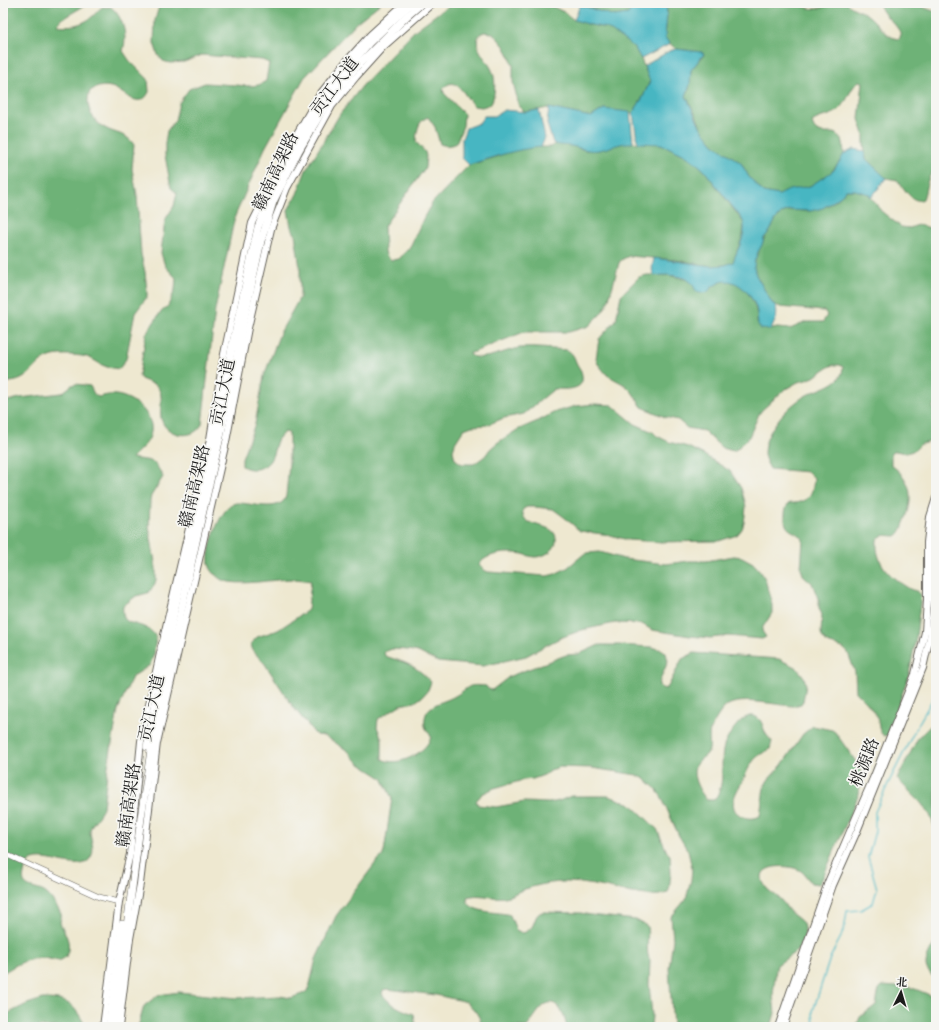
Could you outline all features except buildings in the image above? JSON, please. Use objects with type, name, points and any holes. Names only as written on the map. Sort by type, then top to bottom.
[{"type":"highway","name":"赣南高架路","points":[[114,1027],[151,750],[231,352],[258,227],[271,195],[290,156],[318,106],[339,78],[369,43],[413,3]]},
{"type":"highway","name":"赣南高架路","points":[[109,1027],[146,750],[228,401],[261,241],[273,202],[299,150],[327,104],[357,66],[422,3]]},
{"type":"highway","points":[[161,648],[179,608]]},
{"type":"highway","points":[[177,651],[179,608]]},
{"type":"main road","name":"贡江大道","points":[[103,1027],[119,902],[130,854],[141,742],[161,648],[210,439],[224,354],[252,223],[296,135],[320,94],[370,35],[405,3]]},
{"type":"main road","name":"贡江大道","points":[[119,1027],[130,939],[140,884],[157,744],[177,651],[226,442],[248,328],[271,229],[287,188],[332,106],[356,76],[383,47],[433,3]]},
{"type":"main road","name":"桃源路","points":[[778,1027],[828,882],[874,776],[915,674],[925,632],[927,600],[927,542],[930,516],[936,498]]},
{"type":"main road","name":"桃源路","points":[[783,1027],[833,885],[858,829],[923,668],[931,630],[932,540],[936,516]]},
{"type":"street","points":[[3,853],[99,898],[119,902]]},
{"type":"green space","points":[[3,3],[89,3],[62,19],[57,25],[62,26],[81,23],[93,16],[102,7],[111,7],[119,16],[125,33],[123,51],[129,60],[148,79],[149,92],[145,98],[141,100],[136,100],[116,89],[105,86],[90,91],[88,96],[90,112],[96,121],[105,128],[128,138],[134,145],[132,169],[137,195],[141,254],[145,272],[147,297],[135,313],[126,359],[119,369],[104,366],[84,356],[56,355],[40,363],[20,380],[3,382]]},
{"type":"green space","points":[[160,3],[381,3],[357,22],[304,78],[265,148],[235,216],[215,310],[202,424],[193,433],[187,434],[175,433],[165,426],[161,418],[161,395],[159,390],[156,385],[141,379],[139,376],[146,334],[160,313],[168,306],[175,290],[176,278],[165,266],[161,253],[165,220],[174,206],[177,193],[171,188],[165,155],[167,131],[175,120],[179,103],[189,89],[205,83],[250,86],[259,85],[266,81],[269,63],[262,60],[202,55],[184,62],[170,63],[163,61],[158,55],[154,43],[155,20]]},
{"type":"green space","points":[[454,3],[545,3],[564,12],[574,20],[607,28],[621,37],[634,47],[641,59],[650,81],[643,97],[633,113],[604,109],[591,117],[549,108],[525,112],[519,107],[513,82],[513,65],[504,46],[493,33],[484,32],[480,34],[477,44],[491,68],[495,80],[495,88],[491,104],[482,107],[474,106],[460,88],[452,84],[448,85],[443,89],[444,93],[464,114],[463,126],[456,143],[452,145],[440,144],[435,127],[428,117],[420,124],[417,131],[416,142],[425,152],[425,168],[384,226],[385,251],[386,255],[391,260],[399,259],[410,247],[432,203],[469,165],[508,152],[533,147],[550,147],[555,144],[572,146],[585,150],[600,150],[624,142],[658,143],[683,154],[704,170],[744,223],[743,235],[733,262],[725,265],[711,266],[676,260],[629,256],[621,260],[619,263],[607,305],[589,326],[569,332],[524,332],[469,354],[474,357],[487,357],[520,348],[567,350],[571,352],[574,357],[581,371],[582,378],[579,386],[575,388],[554,389],[524,414],[504,418],[487,425],[472,426],[464,429],[455,443],[453,451],[455,459],[462,464],[474,464],[485,456],[497,443],[517,430],[555,412],[576,406],[595,404],[612,405],[635,424],[653,432],[657,436],[669,442],[688,447],[730,471],[741,488],[745,502],[746,507],[742,529],[737,535],[719,541],[659,542],[628,540],[610,535],[580,531],[553,509],[527,507],[523,509],[523,516],[527,521],[552,530],[555,535],[556,542],[551,551],[538,557],[518,553],[494,555],[483,560],[479,564],[488,572],[547,576],[567,568],[587,553],[600,552],[624,559],[666,564],[689,561],[706,561],[734,556],[742,557],[753,563],[765,579],[772,604],[772,613],[763,627],[762,631],[766,637],[762,639],[728,636],[710,638],[690,636],[652,630],[642,624],[615,623],[582,630],[560,638],[526,656],[483,666],[438,662],[418,652],[392,649],[384,652],[385,656],[415,668],[426,676],[431,682],[428,690],[415,702],[400,705],[378,719],[377,727],[382,739],[382,759],[396,762],[403,760],[418,753],[428,743],[431,737],[425,726],[425,718],[427,713],[434,705],[450,699],[471,686],[486,686],[488,689],[492,690],[510,676],[566,655],[579,654],[599,645],[651,647],[663,650],[666,653],[668,661],[659,686],[666,689],[682,659],[694,653],[779,659],[797,668],[804,677],[806,685],[801,704],[793,706],[759,702],[742,702],[728,705],[720,713],[711,728],[709,734],[708,753],[696,764],[694,768],[698,788],[707,800],[714,800],[718,794],[722,781],[724,746],[737,724],[747,717],[753,716],[760,720],[766,734],[772,741],[770,749],[754,760],[735,796],[735,810],[737,813],[746,818],[756,818],[760,816],[764,787],[768,780],[782,765],[803,734],[813,726],[835,732],[859,766],[861,774],[859,794],[820,884],[811,883],[801,871],[782,866],[768,869],[764,872],[762,877],[767,889],[780,899],[791,913],[803,923],[805,934],[798,950],[777,965],[773,995],[775,1013],[771,1027],[673,1027],[669,969],[673,939],[671,917],[686,899],[691,880],[692,868],[688,851],[679,836],[661,796],[645,779],[637,775],[592,768],[559,767],[533,779],[494,788],[482,794],[476,801],[478,805],[496,807],[524,802],[549,803],[571,796],[609,796],[631,804],[657,829],[667,852],[670,855],[671,873],[669,890],[667,893],[660,895],[640,894],[596,885],[564,882],[549,883],[533,887],[505,897],[471,896],[467,897],[468,902],[477,909],[510,915],[516,930],[523,933],[533,925],[537,916],[542,912],[581,913],[636,920],[647,926],[648,954],[650,960],[649,984],[652,1015],[651,1027],[567,1027],[563,1014],[557,1006],[552,1003],[547,1003],[527,1027],[482,1027],[476,1012],[467,1002],[436,995],[387,989],[383,990],[382,994],[385,998],[405,1011],[414,1014],[415,1022],[419,1027],[138,1027],[144,1006],[158,995],[179,992],[237,998],[280,996],[291,998],[306,992],[309,988],[316,959],[336,916],[377,861],[382,857],[384,852],[392,798],[382,778],[360,764],[348,751],[325,736],[316,735],[294,708],[265,664],[252,648],[251,644],[257,637],[278,630],[308,610],[311,581],[284,579],[256,582],[229,582],[222,580],[212,571],[209,561],[209,552],[219,521],[224,512],[230,506],[236,503],[264,506],[278,505],[286,496],[289,464],[289,433],[284,432],[278,439],[271,459],[265,466],[256,469],[247,468],[242,466],[242,458],[255,424],[264,376],[280,333],[300,297],[300,268],[295,234],[291,227],[288,210],[297,194],[306,170],[340,114],[363,85],[414,31]]},
{"type":"green space","points":[[577,3],[636,3],[636,5],[628,14],[614,16]]},
{"type":"green space","points":[[666,3],[802,3],[805,7],[813,9],[820,8],[831,3],[847,3],[851,7],[870,17],[889,36],[899,39],[901,35],[899,30],[883,12],[879,3],[912,3],[936,12],[936,169],[930,175],[923,199],[915,200],[897,180],[886,178],[866,159],[864,134],[859,119],[863,82],[859,81],[853,87],[838,111],[812,122],[817,131],[823,133],[835,133],[843,142],[844,154],[830,174],[810,186],[779,195],[763,192],[749,177],[741,163],[714,144],[701,128],[686,96],[689,89],[691,70],[704,55],[702,52],[676,49],[667,41],[665,38],[667,14]]},
{"type":"green space","points":[[846,190],[855,190],[869,194],[881,211],[901,227],[910,228],[918,225],[931,228],[936,223],[936,404],[933,405],[935,432],[933,441],[921,444],[915,450],[907,453],[895,451],[891,453],[891,465],[904,477],[910,491],[909,506],[902,529],[899,533],[896,536],[881,536],[877,540],[878,556],[885,569],[896,580],[910,589],[919,592],[921,595],[916,638],[909,674],[888,735],[884,736],[880,732],[874,712],[856,692],[855,672],[848,653],[843,648],[827,643],[822,637],[822,615],[819,608],[819,601],[812,583],[803,575],[801,568],[803,539],[790,530],[786,525],[785,513],[787,506],[789,503],[801,502],[805,500],[811,494],[814,478],[808,472],[770,469],[764,455],[768,437],[778,420],[785,412],[792,405],[807,395],[835,382],[842,373],[843,367],[840,365],[833,365],[814,377],[798,382],[784,390],[762,410],[749,437],[733,451],[722,448],[704,431],[687,428],[678,420],[665,417],[642,407],[632,392],[625,385],[607,375],[596,359],[599,339],[616,320],[621,295],[639,277],[647,275],[668,275],[688,280],[691,283],[710,289],[720,282],[728,281],[735,283],[748,293],[752,300],[757,315],[757,322],[769,330],[777,328],[790,329],[806,322],[823,322],[827,315],[824,311],[780,307],[772,303],[756,275],[754,263],[770,228],[778,216],[785,212],[812,211],[823,208],[834,202]]},
{"type":"green space","points":[[76,384],[90,386],[94,394],[98,397],[113,395],[130,399],[142,409],[150,421],[151,429],[149,439],[132,458],[148,460],[154,463],[163,477],[151,496],[150,501],[149,527],[156,568],[156,580],[154,586],[148,593],[136,596],[123,606],[123,612],[124,617],[128,622],[151,631],[156,636],[154,654],[150,665],[132,677],[118,710],[108,766],[103,807],[90,831],[93,853],[89,860],[83,864],[74,864],[36,859],[29,862],[25,869],[23,879],[25,884],[47,894],[55,903],[61,914],[60,923],[67,938],[68,944],[66,957],[59,961],[43,958],[31,959],[16,965],[3,973],[3,402],[20,398],[62,393],[72,385]]},
{"type":"green space","points":[[936,720],[936,831],[930,815],[921,803],[897,779],[919,736]]},
{"type":"green space","points":[[936,941],[936,979],[927,969],[926,962],[928,955]]},
{"type":"green space","points":[[882,986],[912,988],[936,998],[936,1027],[856,1027],[860,1017],[876,1005],[879,989]]},
{"type":"green space","points":[[43,999],[59,1000],[70,1005],[78,1013],[86,1027],[3,1027],[3,1016],[27,1004]]},
{"type":"water","points":[[636,3],[666,3],[667,14],[665,38],[670,44],[641,59],[634,47],[607,28],[574,20],[580,5],[614,16],[628,14]]},
{"type":"water","points":[[676,49],[702,52],[704,54],[691,70],[690,85],[686,96],[701,128],[714,144],[741,163],[749,177],[763,192],[779,195],[789,190],[810,186],[833,171],[844,154],[854,149],[864,151],[866,159],[886,178],[871,198],[869,194],[855,190],[846,190],[841,196],[823,208],[811,211],[789,210],[782,213],[776,219],[770,231],[764,238],[755,260],[754,267],[756,275],[772,303],[776,306],[776,319],[769,330],[761,329],[758,325],[755,304],[743,288],[733,282],[722,282],[713,286],[708,292],[704,293],[696,291],[691,282],[685,278],[672,275],[655,276],[653,272],[652,268],[654,258],[711,266],[725,265],[733,262],[742,240],[744,229],[742,219],[704,170],[694,161],[661,144],[639,143],[637,140],[633,113],[643,97],[650,81],[644,66],[669,51]]},
{"type":"water","points":[[549,108],[591,117],[604,109],[630,112],[633,143],[624,143],[595,150],[555,144],[553,143],[547,124]]},
{"type":"water","points":[[504,110],[525,112],[539,110],[545,138],[541,147],[514,151],[469,165],[462,158],[462,139],[466,128],[479,123],[484,116],[495,116]]},
{"type":"waterway","points":[[814,1027],[813,1011],[830,958],[844,931],[847,911],[861,910],[873,903],[877,889],[868,857],[875,831],[875,812],[915,730],[936,693]]}]
